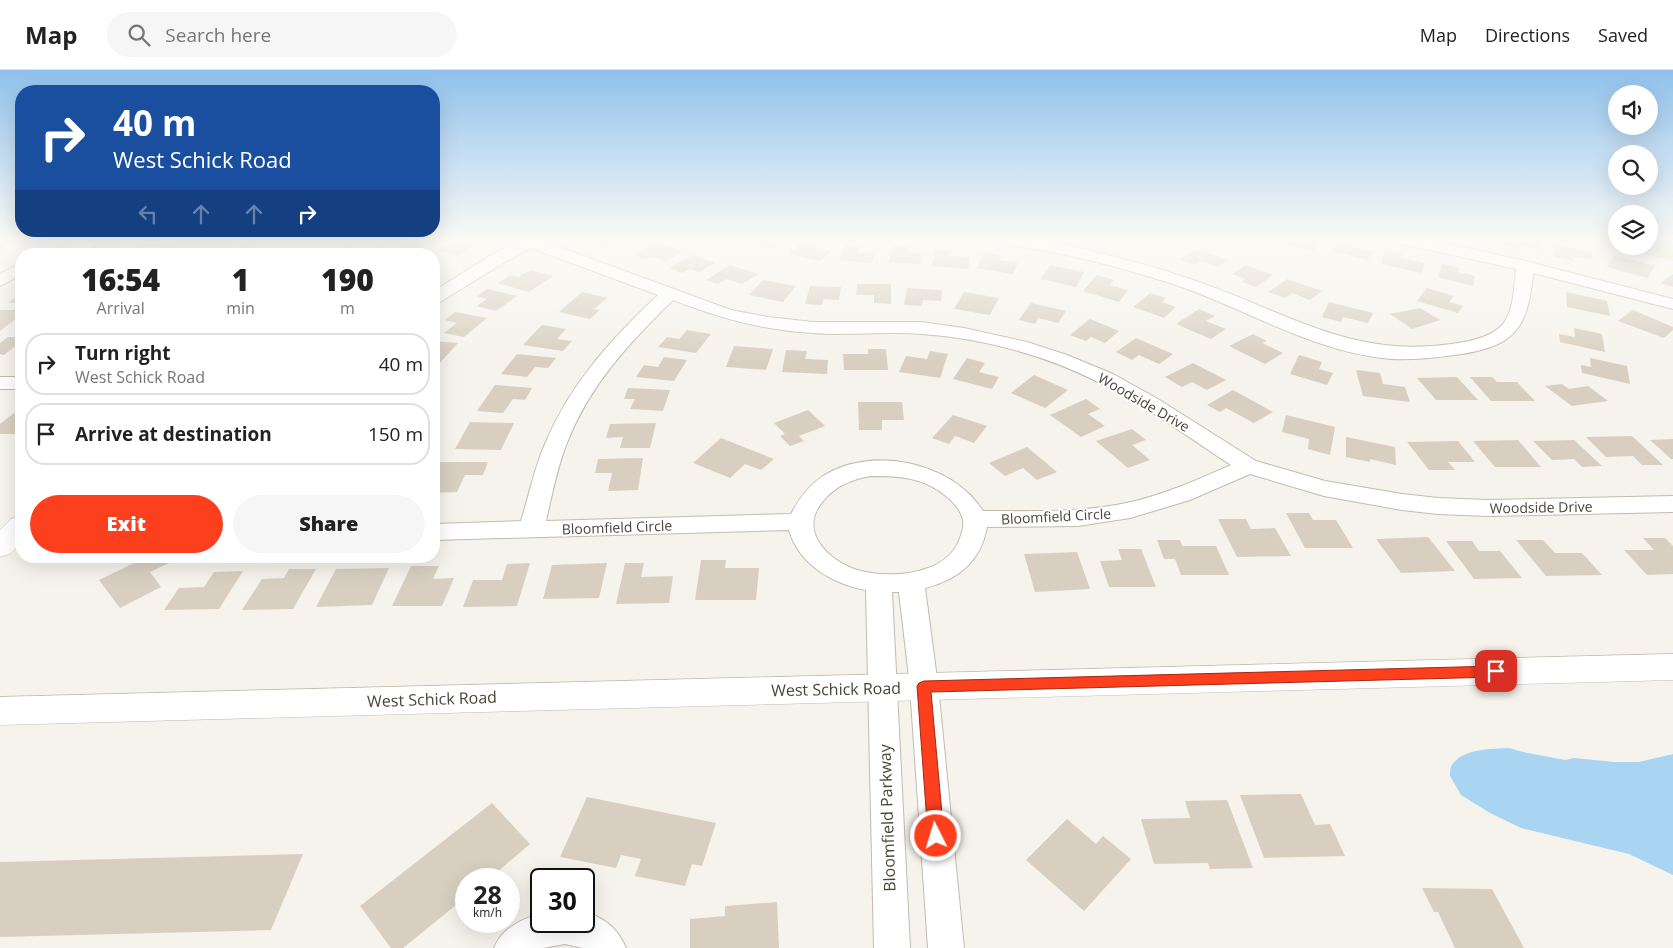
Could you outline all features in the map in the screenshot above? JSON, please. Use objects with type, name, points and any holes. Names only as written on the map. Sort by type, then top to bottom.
[{"type":"street","points":[[440,294],[461,280]]},
{"type":"street","name":"Woodside Drive","points":[[633,280],[726,314],[768,323],[813,328],[921,328],[964,334],[1042,352],[1106,378],[1151,403],[1248,466],[1324,488],[1402,502],[1438,506],[1487,508],[1673,504]]},
{"type":"street","points":[[1177,280],[1242,304],[1310,334],[1354,348],[1402,354],[1431,354],[1485,343],[1509,328],[1520,306],[1523,280]]},
{"type":"street","points":[[1579,280],[1673,304]]},
{"type":"street","points":[[530,530],[556,445],[581,395],[616,346],[669,294]]},
{"type":"street","points":[[0,383],[15,383]]},
{"type":"street","name":"Bloomfield Circle","points":[[975,519],[1073,518],[1112,514],[1172,498],[1248,466]]},
{"type":"street","points":[[898,468],[924,474],[948,486],[965,502],[975,519],[973,536],[967,551],[956,564],[940,574],[911,582],[879,582],[849,577],[815,554],[804,538],[800,522],[808,504],[822,487],[844,475],[870,469],[898,468]]},
{"type":"street","name":"Bloomfield Circle","points":[[440,532],[800,522]]},
{"type":"street","points":[[0,547],[15,532]]},
{"type":"street","points":[[879,582],[882,688]]},
{"type":"street","points":[[911,582],[924,686],[946,948]]},
{"type":"street","name":"West Schick Road","points":[[0,711],[1673,667]]},
{"type":"street","name":"Bloomfield Parkway","points":[[882,688],[892,948]]},
{"type":"street","points":[[512,948],[534,933],[560,926],[584,928],[603,940],[608,948]]},
{"type":"water","points":[[1509,748],[1565,760],[1574,758],[1614,762],[1639,762],[1673,754],[1673,875],[1629,854],[1521,828],[1490,813],[1461,795],[1450,776],[1451,766],[1457,759],[1478,750]]},
{"type":"building","points":[[503,280],[547,280],[529,292],[498,283]]},
{"type":"building","points":[[706,280],[724,280],[718,284]]},
{"type":"building","points":[[729,280],[748,280],[742,284]]},
{"type":"building","points":[[763,280],[796,286],[783,302],[749,295]]},
{"type":"building","points":[[1045,280],[1080,280],[1076,287]]},
{"type":"building","points":[[1093,280],[1114,280],[1109,285],[1128,290],[1119,302],[1083,291]]},
{"type":"building","points":[[1245,280],[1266,280],[1256,287],[1242,282]]},
{"type":"building","points":[[1286,280],[1322,291],[1310,300],[1292,293],[1285,298],[1268,292]]},
{"type":"building","points":[[1450,280],[1474,280],[1473,286]]},
{"type":"building","points":[[1665,280],[1673,280],[1673,287],[1661,283]]},
{"type":"building","points":[[857,284],[891,284],[891,304],[874,303],[874,295],[856,295]]},
{"type":"building","points":[[810,286],[841,287],[839,300],[823,299],[822,305],[805,304]]},
{"type":"building","points":[[907,288],[942,290],[941,301],[923,300],[922,306],[904,305]]},
{"type":"building","points":[[1427,288],[1454,296],[1449,302],[1463,306],[1458,313],[1417,301]]},
{"type":"building","points":[[487,289],[517,296],[496,311],[477,306],[487,299],[477,296]]},
{"type":"building","points":[[582,292],[607,298],[594,309],[600,310],[590,319],[559,312]]},
{"type":"building","points":[[964,292],[999,298],[990,315],[954,309]]},
{"type":"building","points":[[1566,292],[1607,301],[1610,316],[1567,307]]},
{"type":"building","points":[[1150,293],[1166,298],[1162,302],[1176,307],[1164,318],[1133,307]]},
{"type":"building","points":[[15,298],[15,303],[8,303]]},
{"type":"building","points":[[1329,302],[1373,313],[1368,323],[1343,317],[1341,322],[1322,317]]},
{"type":"building","points":[[1031,303],[1066,311],[1058,323],[1038,318],[1035,324],[1019,320]]},
{"type":"building","points":[[1420,308],[1440,320],[1412,329],[1390,314]]},
{"type":"building","points":[[1199,309],[1215,316],[1206,321],[1226,329],[1211,339],[1176,324]]},
{"type":"building","points":[[0,310],[15,310],[15,320],[0,331]]},
{"type":"building","points":[[1633,310],[1673,327],[1673,330],[1664,338],[1618,321]]},
{"type":"building","points":[[455,312],[487,318],[464,337],[444,333],[457,323],[445,320]]},
{"type":"building","points":[[1090,319],[1119,331],[1105,343],[1091,337],[1086,341],[1070,335]]},
{"type":"building","points":[[542,325],[566,329],[557,339],[572,341],[563,351],[523,345]]},
{"type":"building","points":[[1574,328],[1602,334],[1605,352],[1560,342],[1559,334],[1575,337]]},
{"type":"building","points":[[687,330],[711,334],[696,353],[658,347],[667,337],[679,339]]},
{"type":"building","points":[[1253,334],[1267,341],[1262,343],[1283,353],[1265,364],[1229,346]]},
{"type":"building","points":[[8,337],[15,337],[15,347],[4,355],[0,354],[0,343]]},
{"type":"building","points":[[1136,338],[1173,354],[1159,364],[1139,355],[1132,360],[1116,352]]},
{"type":"building","points":[[440,342],[458,343],[440,363]]},
{"type":"building","points":[[734,346],[773,349],[766,370],[726,367]]},
{"type":"building","points":[[868,349],[886,349],[888,370],[844,370],[843,354],[868,354]]},
{"type":"building","points":[[786,350],[807,351],[805,359],[828,360],[827,374],[782,372]]},
{"type":"building","points":[[930,351],[948,354],[940,378],[899,372],[906,356],[927,359]]},
{"type":"building","points":[[517,354],[556,358],[548,368],[535,367],[527,377],[501,374]]},
{"type":"building","points":[[1299,355],[1322,362],[1319,369],[1333,373],[1327,385],[1290,374]]},
{"type":"building","points":[[664,357],[687,360],[674,381],[636,377],[644,365],[658,367]]},
{"type":"building","points":[[967,358],[985,363],[979,372],[999,377],[992,389],[953,379]]},
{"type":"building","points":[[1590,358],[1627,366],[1630,384],[1582,373],[1581,365],[1591,367]]},
{"type":"building","points":[[1193,363],[1226,380],[1207,390],[1192,382],[1182,387],[1165,377]]},
{"type":"building","points":[[1356,370],[1380,373],[1383,384],[1405,387],[1410,402],[1363,396]]},
{"type":"building","points":[[1034,375],[1068,390],[1045,408],[1011,393]]},
{"type":"building","points":[[1457,377],[1478,400],[1436,400],[1417,378]]},
{"type":"building","points":[[1470,377],[1492,377],[1497,382],[1517,382],[1535,401],[1491,401]]},
{"type":"building","points":[[1562,384],[1569,389],[1588,386],[1608,401],[1572,406],[1545,386]]},
{"type":"building","points":[[495,385],[532,388],[525,400],[513,399],[503,413],[477,411]]},
{"type":"building","points":[[628,388],[670,390],[663,411],[630,409],[635,399],[624,399]]},
{"type":"building","points":[[1233,390],[1273,412],[1254,423],[1226,408],[1220,412],[1207,405]]},
{"type":"building","points":[[1086,399],[1100,409],[1088,414],[1105,426],[1081,437],[1050,415]]},
{"type":"building","points":[[858,402],[902,402],[904,420],[882,420],[882,430],[859,430]]},
{"type":"building","points":[[808,410],[825,426],[799,436],[804,441],[790,446],[780,436],[785,434],[774,423]]},
{"type":"building","points":[[15,412],[15,434],[0,434],[0,424]]},
{"type":"building","points":[[953,415],[987,426],[974,443],[955,436],[949,444],[932,438]]},
{"type":"building","points":[[1286,415],[1335,427],[1330,455],[1308,449],[1309,439],[1282,432]]},
{"type":"building","points":[[470,422],[514,423],[501,450],[455,449]]},
{"type":"building","points":[[656,423],[650,448],[620,448],[623,437],[606,438],[610,424]]},
{"type":"building","points":[[1132,429],[1146,440],[1132,445],[1150,460],[1128,468],[1096,441]]},
{"type":"building","points":[[1632,436],[1663,465],[1642,465],[1633,456],[1606,457],[1586,437]]},
{"type":"building","points":[[1346,437],[1395,447],[1396,465],[1370,459],[1370,462],[1346,457]]},
{"type":"building","points":[[721,438],[774,459],[761,470],[745,464],[730,478],[693,463]]},
{"type":"building","points":[[1673,439],[1673,459],[1650,440]]},
{"type":"building","points":[[1518,440],[1541,467],[1495,467],[1473,441]]},
{"type":"building","points":[[1574,440],[1602,466],[1582,467],[1574,459],[1552,460],[1533,441]]},
{"type":"building","points":[[1458,441],[1475,462],[1448,462],[1455,470],[1429,470],[1407,442]]},
{"type":"building","points":[[1027,447],[1057,472],[1037,480],[1023,468],[1005,476],[989,463]]},
{"type":"building","points":[[643,458],[638,490],[608,491],[612,473],[595,473],[598,459]]},
{"type":"building","points":[[440,462],[488,462],[483,475],[465,475],[457,492],[440,493]]},
{"type":"building","points":[[1286,513],[1309,513],[1313,520],[1336,520],[1353,548],[1305,548]]},
{"type":"building","points":[[1218,519],[1246,519],[1251,529],[1275,528],[1291,556],[1237,557]]},
{"type":"building","points":[[1428,537],[1455,571],[1401,573],[1376,539]]},
{"type":"building","points":[[1643,538],[1665,538],[1673,546],[1673,574],[1647,575],[1624,550],[1654,550]]},
{"type":"building","points":[[1157,540],[1180,540],[1182,546],[1216,546],[1229,575],[1181,575],[1175,559],[1164,559]]},
{"type":"building","points":[[1516,540],[1543,540],[1555,553],[1582,553],[1602,575],[1546,576]]},
{"type":"building","points":[[1446,541],[1472,541],[1479,551],[1500,551],[1522,578],[1474,579]]},
{"type":"building","points":[[1118,549],[1141,549],[1156,587],[1109,587],[1100,561],[1122,560]]},
{"type":"building","points":[[1077,552],[1090,589],[1035,592],[1024,554]]},
{"type":"building","points":[[701,560],[726,560],[725,568],[759,568],[756,600],[695,600]]},
{"type":"building","points":[[134,563],[169,563],[150,572],[161,587],[120,608],[99,580]]},
{"type":"building","points":[[530,563],[517,606],[463,607],[473,580],[502,580],[507,564]]},
{"type":"building","points":[[607,563],[599,598],[543,599],[552,565]]},
{"type":"building","points":[[625,563],[644,563],[641,577],[673,576],[669,603],[616,604]]},
{"type":"building","points":[[411,566],[439,566],[433,579],[454,578],[442,606],[392,606]]},
{"type":"building","points":[[389,568],[372,605],[316,607],[336,569]]},
{"type":"building","points":[[289,569],[316,569],[293,609],[242,610],[262,579],[284,578]]},
{"type":"building","points":[[243,571],[219,609],[164,610],[179,588],[204,587],[214,572]]},
{"type":"building","points":[[1301,794],[1315,825],[1330,824],[1345,856],[1264,858],[1240,795]]},
{"type":"building","points":[[587,797],[716,823],[702,866],[692,864],[685,886],[635,876],[641,859],[621,855],[616,868],[560,857]]},
{"type":"building","points":[[1227,800],[1253,868],[1210,869],[1208,863],[1154,864],[1141,819],[1190,818],[1185,801]]},
{"type":"building","points":[[492,803],[530,844],[502,868],[455,868],[455,906],[403,948],[391,948],[360,906]]},
{"type":"building","points":[[1067,819],[1096,844],[1103,836],[1131,859],[1084,911],[1026,860]]},
{"type":"building","points":[[303,854],[271,930],[0,937],[0,862]]},
{"type":"building","points":[[1422,888],[1492,889],[1524,948],[1455,948],[1438,912],[1434,912]]},
{"type":"building","points":[[777,902],[779,948],[690,948],[690,919],[725,916],[725,906]]},
{"type":"route","points":[[936,836],[924,686],[1496,671]]}]
